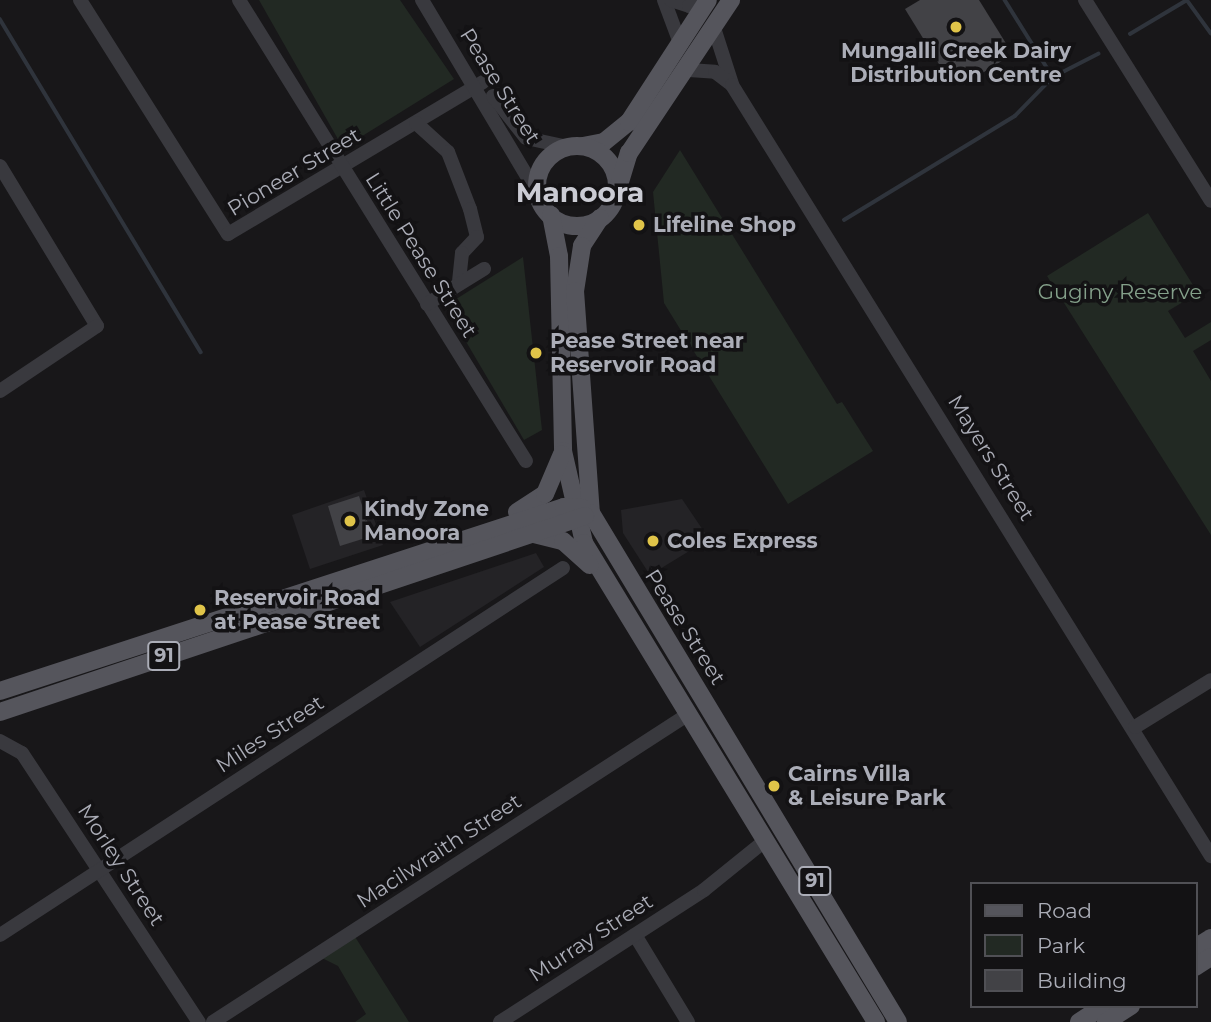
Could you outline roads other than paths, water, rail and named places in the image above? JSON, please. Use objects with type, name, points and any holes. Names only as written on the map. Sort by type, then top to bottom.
[{"type":"main road","points":[[708,1],[627,125],[601,143],[574,147],[543,166],[539,196],[551,215],[575,225],[600,218],[616,195],[629,153],[689,70],[731,0]]},
{"type":"main road","points":[[574,147],[609,162],[616,195]]},
{"type":"main road","name":"Pease Street","points":[[551,215],[559,256],[563,451],[595,569],[769,846],[837,946],[876,1022]]},
{"type":"main road","name":"Pease Street","points":[[600,218],[582,246],[575,291],[579,513],[730,742],[842,924],[898,1022]]},
{"type":"main road","points":[[430,551],[459,531],[534,505],[548,489],[563,451]]},
{"type":"main road","points":[[527,535],[579,513]]},
{"type":"main road","name":"91","points":[[0,691],[430,551],[579,513]]},
{"type":"main road","name":"91","points":[[0,712],[527,535],[563,541],[595,569]]},
{"type":"main road","points":[[794,846],[791,862],[837,946],[885,1022]]},
{"type":"main road","points":[[842,924],[837,946],[891,1022]]},
{"type":"main road","points":[[882,997],[907,1022]]},
{"type":"main road","points":[[1079,1022],[1101,1008]]},
{"type":"main road","points":[[1106,1022],[1128,1008]]},
{"type":"street","name":"Pioneer Street","points":[[80,0],[224,233],[238,232],[480,84]]},
{"type":"street","name":"Little Pease Street","points":[[239,0],[526,461]]},
{"type":"street","name":"Pease Street","points":[[424,0],[480,84],[523,136],[574,147]]},
{"type":"street","points":[[664,0],[680,43]]},
{"type":"street","points":[[671,0],[689,6],[708,1]]},
{"type":"street","points":[[1085,0],[1211,201]]},
{"type":"street","name":"Mayers Street","points":[[714,27],[733,85],[1135,727],[1211,856]]},
{"type":"street","points":[[689,70],[715,72],[733,85]]},
{"type":"street","name":"Pease Street","points":[[480,84],[539,196]]},
{"type":"street","points":[[416,123],[448,152],[470,208],[477,237],[462,253],[459,284]]},
{"type":"street","points":[[0,166],[97,326],[0,391]]},
{"type":"street","points":[[427,304],[484,269]]},
{"type":"street","name":"Miles Street","points":[[0,935],[563,568]]},
{"type":"street","points":[[1135,727],[1211,680]]},
{"type":"street","name":"Macilwraith Street","points":[[213,1022],[687,715]]},
{"type":"street","name":"Morley Street","points":[[0,741],[22,752],[199,1022]]},
{"type":"street","points":[[730,742],[742,777],[773,829],[769,846]]},
{"type":"street","name":"Murray Street","points":[[500,1022],[769,846]]},
{"type":"street","points":[[635,935],[688,1022]]},
{"type":"waterway","points":[[1005,0],[1053,77]]},
{"type":"waterway","points":[[1187,0],[1211,33]]},
{"type":"waterway","points":[[1130,34],[1187,0]]},
{"type":"waterway","points":[[0,19],[201,352]]},
{"type":"waterway","points":[[844,220],[1015,116],[1053,77],[1098,54]]},
{"type":"place","name":"Mungalli Creek Dairy Distribution Centre","points":[[956,27]]},
{"type":"place","name":"Lifeline Shop","points":[[639,225]]},
{"type":"place","name":"Pease Street near Reservoir Road","points":[[536,353]]},
{"type":"place","name":"Kindy Zone Manoora","points":[[350,521]]},
{"type":"place","name":"Coles Express","points":[[653,541]]},
{"type":"place","name":"Reservoir Road at Pease Street","points":[[200,610]]},
{"type":"place","name":"Cairns Villa & Leisure Park","points":[[774,786]]},
{"type":"district","name":"Manoora","points":[[580,192]]},
{"type":"park label","name":"Guginy Reserve","points":[[1120,292]]}]
